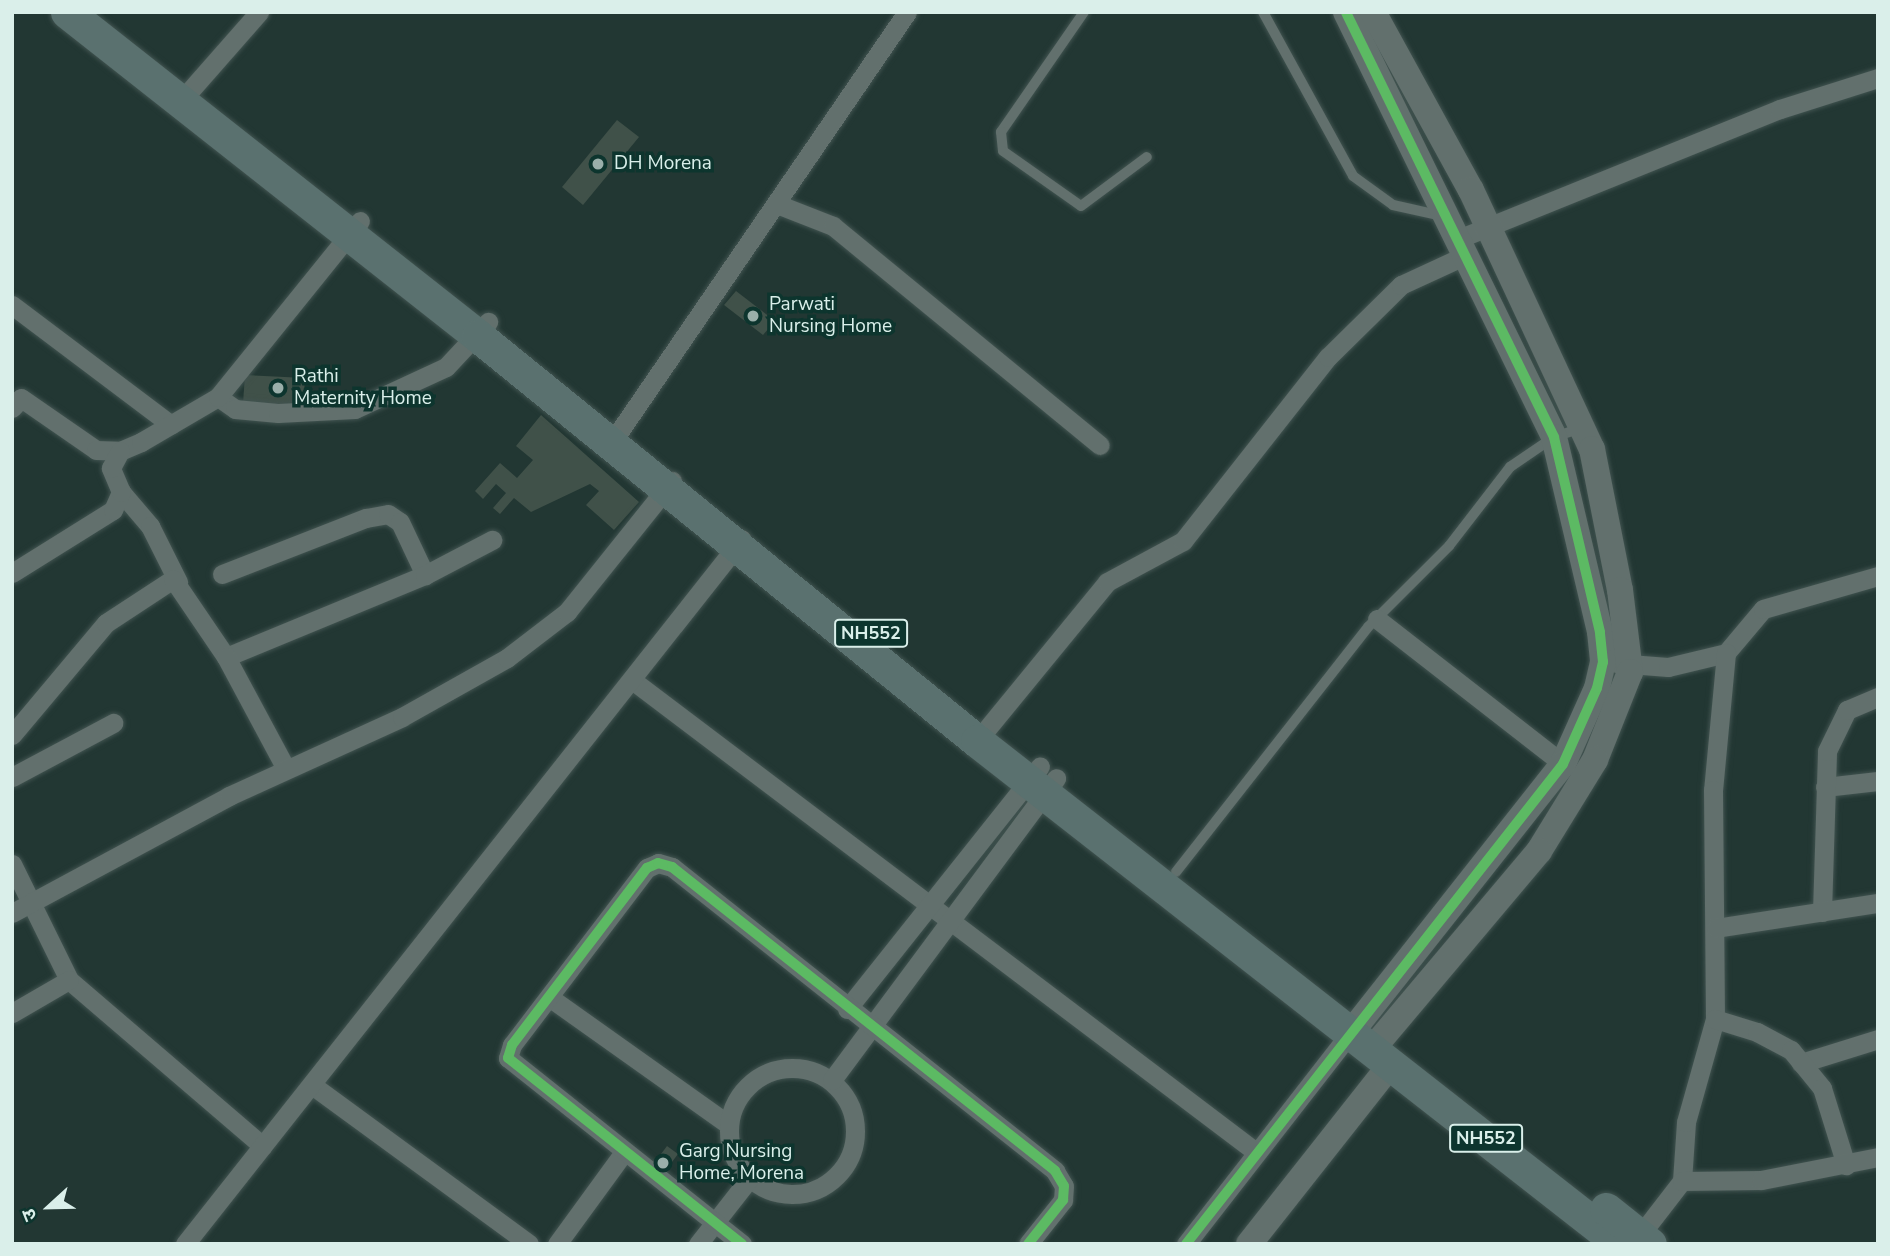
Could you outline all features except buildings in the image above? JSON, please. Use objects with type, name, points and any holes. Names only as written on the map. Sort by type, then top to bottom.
[{"type":"highway","name":"NH552","points":[[67,12],[186,95],[483,329],[984,734],[1636,1242]]},
{"type":"highway","name":"NH552","points":[[100,12],[186,95]]},
{"type":"highway","name":"NH552","points":[[1043,779],[1176,872],[1373,1039]]},
{"type":"street","points":[[186,95],[259,12]]},
{"type":"street","points":[[615,438],[907,12]]},
{"type":"street","points":[[1249,1244],[1373,1039],[1563,764],[1597,688],[1603,662],[1600,632],[1554,437],[1346,12]]},
{"type":"street","points":[[1186,1244],[1256,1152],[1373,1039],[1538,850],[1595,761],[1629,665],[1600,483],[1583,428],[1488,226],[1373,12]]},
{"type":"street","points":[[984,734],[1107,582],[1183,541],[1328,357],[1401,285],[1457,237],[1780,109],[1878,78]]},
{"type":"street","points":[[777,204],[833,226],[1100,445]]},
{"type":"street","points":[[116,459],[218,397],[355,228]]},
{"type":"street","points":[[12,305],[171,425]]},
{"type":"street","points":[[218,397],[235,409],[267,412],[355,409],[446,367],[483,329]]},
{"type":"street","points":[[15,399],[96,450],[116,459]]},
{"type":"street","points":[[116,459],[121,492],[150,526],[178,582],[226,657],[286,769]]},
{"type":"street","points":[[12,913],[286,769],[402,717],[508,658],[567,612],[671,483]]},
{"type":"street","points":[[12,573],[113,510],[121,492]]},
{"type":"street","points":[[222,574],[366,518],[388,514],[400,522],[425,575]]},
{"type":"street","points":[[185,1244],[741,539]]},
{"type":"street","points":[[226,657],[425,575],[492,540]]},
{"type":"street","points":[[1636,1242],[1682,1181],[1686,1122],[1715,1019],[1713,790],[1726,653],[1763,609],[1878,576]]},
{"type":"street","points":[[12,735],[106,623],[166,579],[178,582]]},
{"type":"street","points":[[1377,618],[1563,764]]},
{"type":"street","points":[[1603,662],[1668,667],[1726,653]]},
{"type":"street","points":[[632,680],[1256,1152]]},
{"type":"street","points":[[1822,912],[1827,751],[1847,709],[1878,697]]},
{"type":"street","points":[[12,776],[113,723]]},
{"type":"street","points":[[847,1009],[930,906],[1043,779]]},
{"type":"street","points":[[832,1080],[949,920],[1043,779]]},
{"type":"street","points":[[1825,787],[1878,781]]},
{"type":"street","points":[[742,1244],[508,1058],[512,1045],[647,868],[658,863],[672,867],[847,1009],[1055,1171],[1065,1186],[1063,1200],[1028,1244]]},
{"type":"street","points":[[12,864],[69,980],[263,1146]]},
{"type":"street","points":[[1716,928],[1878,903]]},
{"type":"street","points":[[12,1013],[69,980]]},
{"type":"street","points":[[549,997],[729,1125]]},
{"type":"street","points":[[1715,1019],[1757,1032],[1791,1050],[1822,1088],[1846,1165]]},
{"type":"street","points":[[1801,1063],[1878,1039]]},
{"type":"street","points":[[778,1068],[806,1068],[832,1080],[853,1107],[856,1141],[842,1173],[814,1192],[780,1194],[749,1179],[733,1156],[729,1125],[735,1101],[753,1080],[778,1068]]},
{"type":"street","points":[[312,1086],[529,1244]]},
{"type":"street","points":[[557,1244],[624,1152]]},
{"type":"street","points":[[1682,1181],[1761,1180],[1878,1157]]},
{"type":"street","points":[[698,1244],[749,1179]]},
{"type":"lane","points":[[1084,12],[1001,132],[1003,151],[1081,206],[1147,157]]},
{"type":"lane","points":[[1263,12],[1353,176],[1393,205],[1457,237]]},
{"type":"lane","points":[[1176,872],[1377,618],[1449,546],[1510,467],[1554,437],[1583,428]]},
{"type":"cycle path","points":[[1186,1244],[1563,764],[1597,688],[1603,662],[1600,632],[1554,437],[1346,12]]},
{"type":"cycle path","points":[[742,1244],[508,1058],[512,1045],[647,868],[658,863],[672,867],[1055,1171],[1064,1186],[1063,1200],[1028,1244]]},
{"type":"place","name":"DH Morena","points":[[598,164]]},
{"type":"place","name":"Parwati Nursing Home","points":[[753,316]]},
{"type":"place","name":"Rathi Maternity Home","points":[[278,388]]},
{"type":"place","name":"Garg Nursing Home, Morena","points":[[663,1163]]}]
